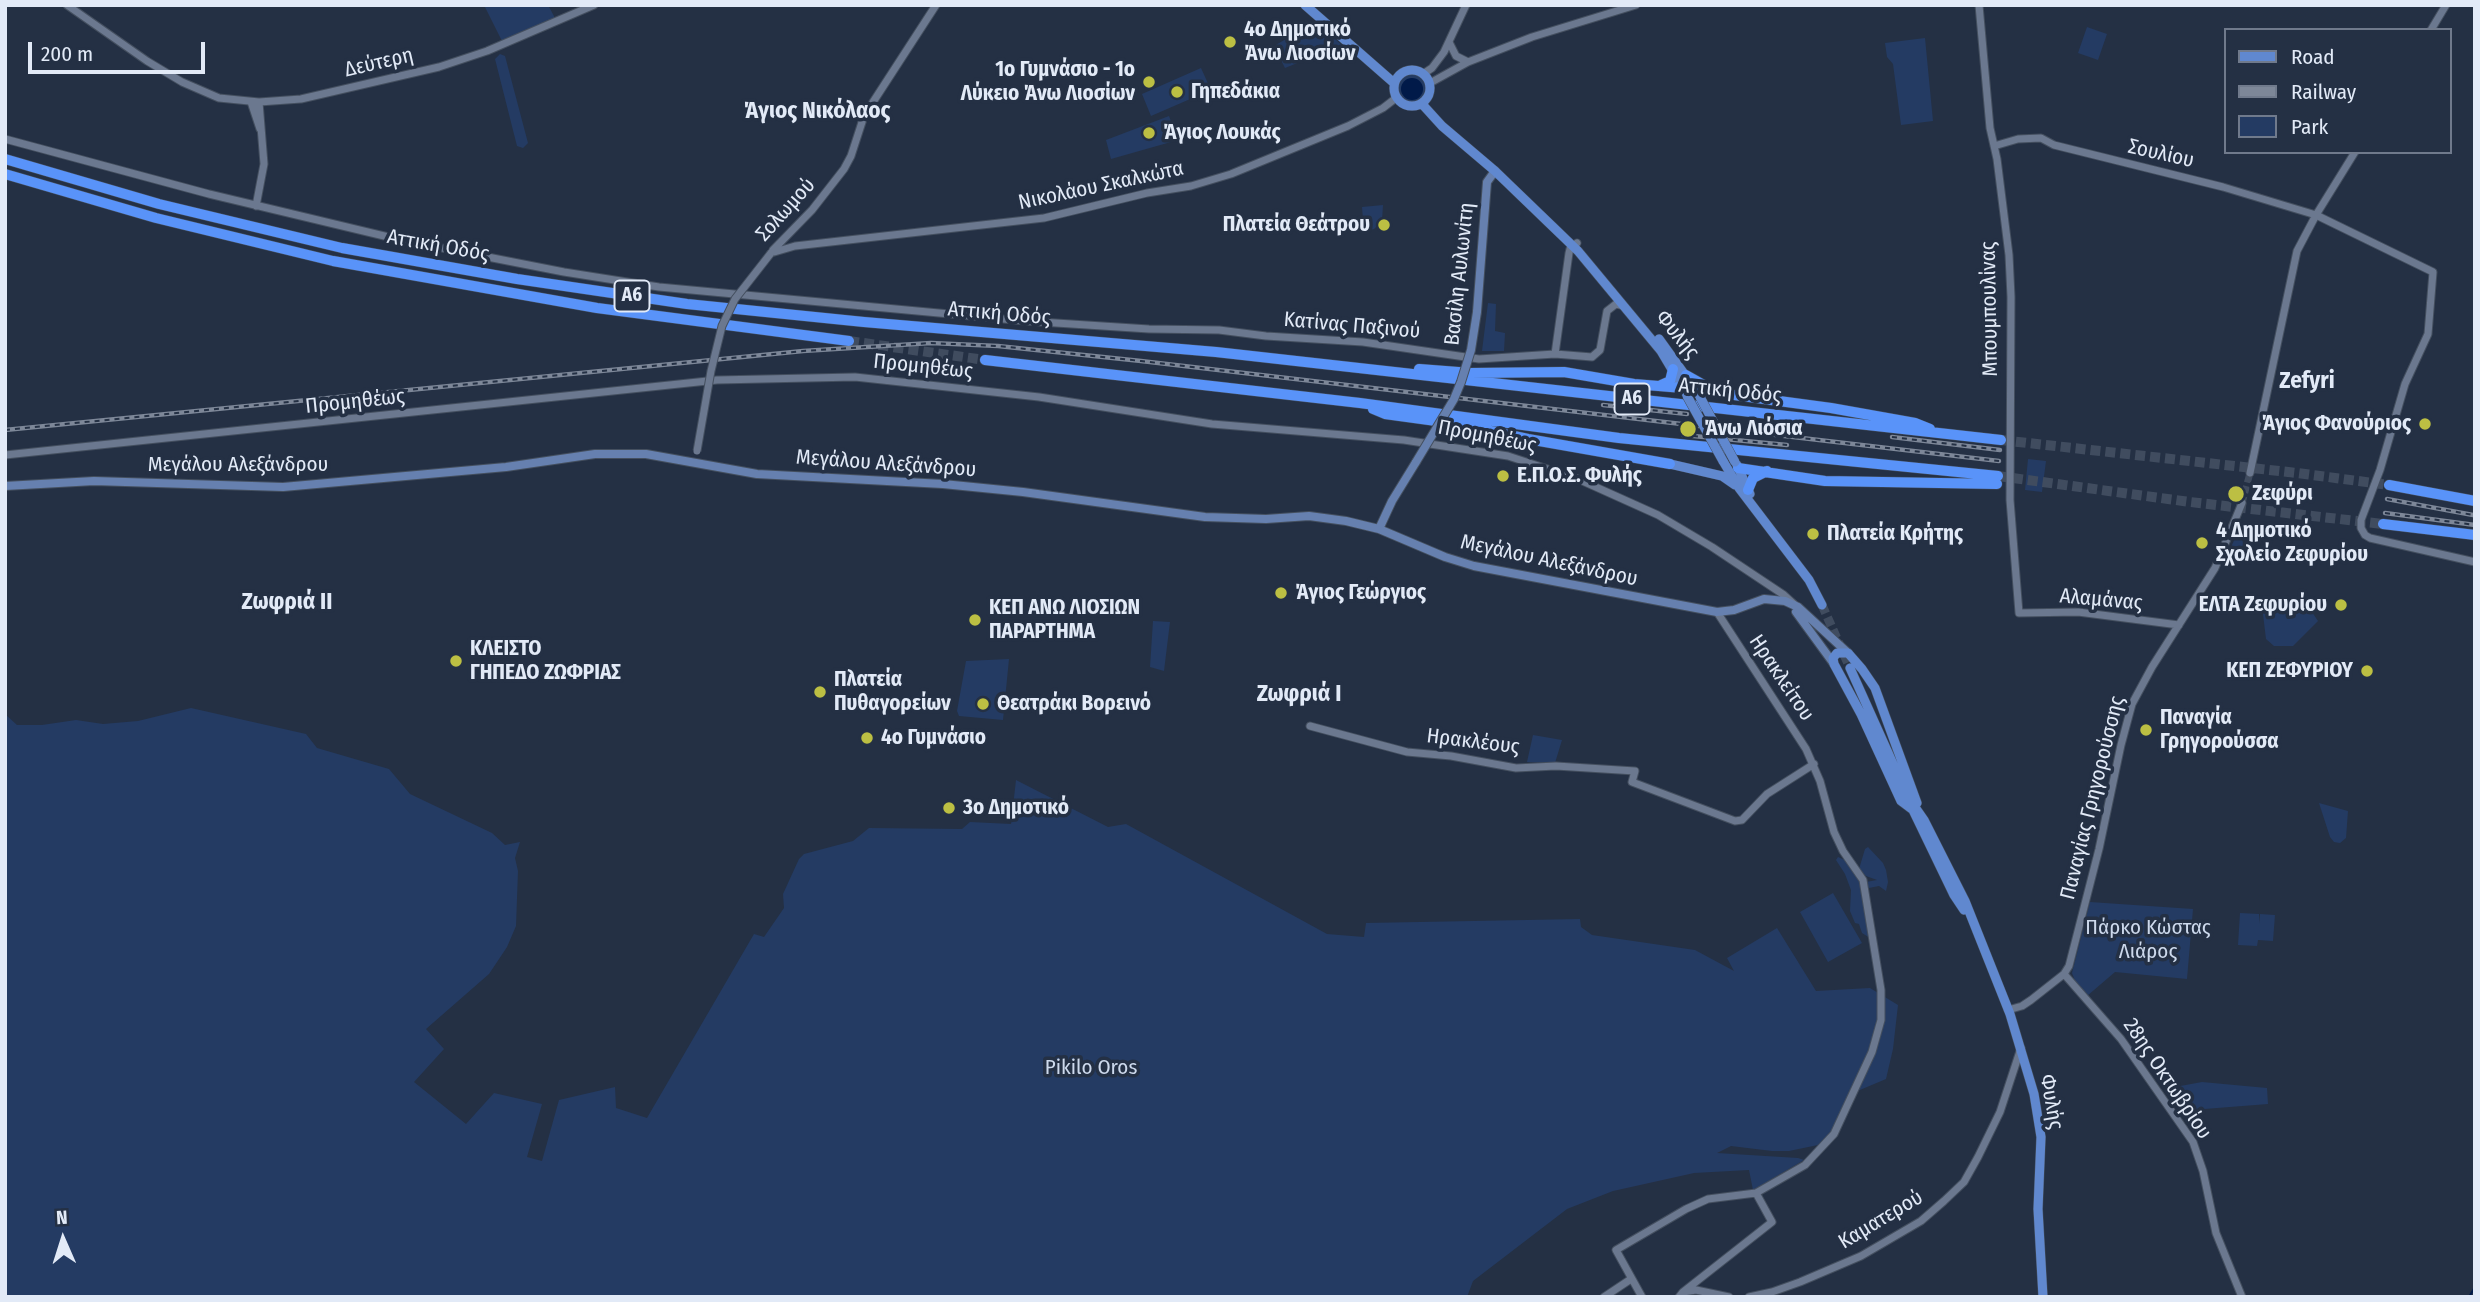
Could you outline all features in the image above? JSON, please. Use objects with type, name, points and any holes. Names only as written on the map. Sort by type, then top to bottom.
[{"type":"highway","name":"Αττική Οδός","points":[[5,159],[159,204],[342,248],[517,279],[687,304],[1320,364],[2001,440]]},
{"type":"highway","name":"Αττική Οδός","points":[[5,174],[156,218],[345,263],[597,308],[849,341]]},
{"type":"highway","name":"Α6","points":[[985,360],[1360,403],[1631,439],[1997,480],[1825,481],[1768,471]]},
{"type":"highway","points":[[1320,364],[1471,373],[1544,371],[1685,392]]},
{"type":"highway","points":[[1657,386],[1670,381],[1672,369]]},
{"type":"highway","points":[[1686,375],[1706,387],[1724,393],[1915,423],[1944,434]]},
{"type":"highway","points":[[1699,394],[1724,393]]},
{"type":"highway","points":[[1360,403],[1385,414],[1458,424],[1670,464]]},
{"type":"highway","points":[[1731,465],[1768,471]]},
{"type":"highway","points":[[1743,489],[1753,478],[1768,471]]},
{"type":"highway","points":[[2389,485],[2475,501]]},
{"type":"highway","points":[[2383,524],[2475,535]]},
{"type":"main road","points":[[1305,5],[1394,83]]},
{"type":"main road","points":[[1407,71],[1423,74],[1430,83],[1429,95],[1422,104],[1405,106],[1396,98],[1394,83],[1398,76],[1407,71]]},
{"type":"main road","name":"Φυλής","points":[[1422,104],[1442,126],[1575,245],[1667,348],[1699,394],[1743,489],[1809,580],[1822,605]]},
{"type":"main road","name":"Βασίλη Αυλωνίτη","points":[[1379,529],[1392,500],[1454,399],[1461,382],[1471,350],[1477,312],[1487,182],[1495,171]]},
{"type":"main road","name":"Φυλής","points":[[1575,245],[1661,351],[1731,465]]},
{"type":"main road","points":[[1685,392],[1699,394]]},
{"type":"main road","name":"Μεγάλου Αλεξάνδρου","points":[[5,486],[94,481],[283,487],[506,467],[608,453],[648,454],[757,474],[943,484],[1054,495],[1205,517],[1266,519],[1309,516],[1346,520],[1379,529],[1445,557],[1474,566],[1717,612],[1730,612],[1764,599],[1789,602],[1798,607],[1848,653]]},
{"type":"main road","points":[[1670,464],[1716,472],[1731,465]]},
{"type":"main road","points":[[1706,471],[1722,476],[1743,489]]},
{"type":"main road","name":"Μεγάλου Αλεξάνδρου","points":[[1753,605],[1780,604],[1792,610],[1809,628],[1834,664]]},
{"type":"main road","points":[[1913,810],[1901,801],[1861,714],[1834,664],[1836,653],[1848,653],[1875,688],[1924,820]]},
{"type":"main road","name":"Φυλής","points":[[1850,668],[1954,895],[1973,922]]},
{"type":"main road","name":"Φυλής","points":[[1908,797],[1924,820],[1961,892],[2008,1010],[2034,1094],[2040,1126],[2038,1209],[2043,1297]]},
{"type":"street","name":"Δεύτερη","points":[[67,5],[182,82],[219,98],[255,102],[301,99],[415,73],[475,55],[594,5]]},
{"type":"street","name":"Σολωμού","points":[[695,463],[713,359],[728,311],[744,286],[826,194],[844,169],[864,116],[936,5]]},
{"type":"street","points":[[1423,74],[1439,60],[1465,5]]},
{"type":"street","points":[[1430,83],[1468,62],[1532,37],[1636,5]]},
{"type":"street","name":"Μπουμπουλίνας","points":[[1979,5],[2005,221],[2011,297],[2010,500],[2019,613]]},
{"type":"street","points":[[2432,28],[2446,5]]},
{"type":"street","points":[[1449,43],[1456,56],[1468,62]]},
{"type":"street","name":"Νικολάου Σκαλκώτα","points":[[771,253],[795,246],[1034,219],[1191,186],[1231,174],[1348,125],[1384,108],[1396,98]]},
{"type":"street","points":[[255,102],[262,114],[264,164],[256,205]]},
{"type":"street","name":"Σουλίου","points":[[1994,146],[2018,139],[2041,138],[2054,145],[2223,187],[2316,215],[2433,272],[2428,334],[2405,384],[2391,437],[2361,520],[2361,530],[2370,538],[2475,562]]},
{"type":"street","name":"Κατίνας Παξινού","points":[[5,139],[401,240],[659,287],[1025,321],[1149,329],[1219,330],[1363,342],[1479,359],[1555,354],[1592,357],[1600,350],[1607,311],[1616,304],[1625,306]]},
{"type":"street","points":[[2250,473],[2292,272],[2301,243],[2355,154]]},
{"type":"street","name":"Νικολάου Σκαλκώτα","points":[[782,241],[795,246]]},
{"type":"street","points":[[1555,354],[1569,251],[1575,245]]},
{"type":"street","name":"Προμηθέως","points":[[5,455],[718,380],[851,377],[1031,396],[1212,424],[1312,430],[1443,444],[1508,456],[1578,479],[1658,515],[1722,554],[1798,607]]},
{"type":"street","name":"Παναγίας Γρηγορούσσης","points":[[2064,974],[2072,957],[2129,715],[2144,679],[2215,568],[2242,502]]},
{"type":"street","name":"Ηρακλείτου","points":[[1717,612],[1796,731],[1814,764],[1834,832],[1864,884],[1881,990],[1882,1013],[1872,1052],[1834,1134],[1805,1165],[1756,1194]]},
{"type":"street","name":"Αλαμάνας","points":[[2019,613],[2077,612],[2179,625]]},
{"type":"street","name":"Ηρακλέους","points":[[1310,726],[1407,752],[1451,756],[1516,768],[1556,765],[1635,771],[1632,782],[1735,821],[1742,820],[1754,805],[1774,789],[1814,764]]},
{"type":"street","points":[[2008,1010],[2022,1006],[2064,974]]},
{"type":"street","name":"28ης Οκτωβρίου","points":[[2064,974],[2121,1039],[2193,1142],[2203,1171],[2216,1233],[2242,1297]]},
{"type":"street","name":"Καματερού","points":[[1749,1297],[1791,1286],[1861,1256],[1921,1221],[1950,1196],[1968,1175],[2000,1112],[2021,1048]]},
{"type":"street","points":[[1642,1297],[1616,1250],[1708,1199],[1756,1194],[1772,1222],[1681,1294]]},
{"type":"street","points":[[1604,1297],[1631,1279]]},
{"type":"street","points":[[1681,1294],[1703,1290],[1729,1297]]},
{"type":"green space","points":[[484,5],[548,5],[555,18],[502,41]]},
{"type":"green space","points":[[1315,22],[1342,45],[1285,68],[1274,46]]},
{"type":"green space","points":[[2087,27],[2107,34],[2098,60],[2078,53]]},
{"type":"green space","points":[[1925,38],[1933,121],[1901,125],[1893,64],[1887,57],[1885,43]]},
{"type":"green space","points":[[500,54],[505,56],[528,143],[523,148],[517,146],[495,59]]},
{"type":"green space","name":"Γηπεδάκια","points":[[1201,68],[1211,90],[1151,116],[1142,94]]},
{"type":"green space","points":[[1412,73],[1423,78],[1428,89],[1423,100],[1412,105],[1401,100],[1396,89],[1401,78]]},
{"type":"green space","points":[[1169,116],[1178,140],[1111,159],[1106,140]]},
{"type":"green space","points":[[1383,205],[1382,221],[1374,229],[1364,232],[1362,207]]},
{"type":"green space","points":[[1488,303],[1496,304],[1495,331],[1505,333],[1504,351],[1482,351]]},
{"type":"green space","points":[[2028,459],[2046,461],[2042,492],[2025,490]]},
{"type":"green space","points":[[2238,532],[2241,532],[2246,561],[2243,564],[2227,563],[2225,560]]},
{"type":"green space","points":[[2269,602],[2312,612],[2318,621],[2293,646],[2274,646],[2266,639],[2262,606]]},
{"type":"green space","points":[[1153,621],[1170,622],[1164,671],[1150,667]]},
{"type":"green space","points":[[1009,659],[1003,720],[959,716],[957,711],[966,661]]},
{"type":"green space","name":"Pikilo Oros","points":[[191,708],[306,734],[317,748],[389,769],[410,794],[492,833],[505,845],[520,842],[515,858],[518,871],[516,926],[507,947],[489,974],[426,1029],[444,1049],[414,1082],[466,1124],[494,1093],[542,1104],[527,1157],[542,1161],[559,1100],[615,1087],[616,1108],[647,1118],[754,934],[764,937],[784,908],[783,894],[799,859],[804,854],[853,841],[869,828],[962,829],[970,822],[1011,824],[1016,780],[1108,827],[1126,824],[1327,934],[1364,937],[1366,923],[1580,919],[1581,927],[1592,935],[1695,950],[1734,971],[1727,958],[1777,928],[1816,991],[1870,988],[1898,1005],[1893,1049],[1886,1079],[1848,1095],[1830,1135],[1818,1145],[1789,1151],[1731,1146],[1717,1153],[1804,1160],[1753,1190],[1749,1170],[1694,1173],[1613,1191],[1567,1209],[1473,1281],[1467,1297],[5,1297],[5,714],[17,725],[42,725],[76,720],[103,724],[138,721]]},
{"type":"green space","points":[[1533,735],[1562,740],[1555,763],[1527,762]]},
{"type":"green space","points":[[2319,803],[2348,811],[2346,838],[2340,843],[2334,842],[2330,837]]},
{"type":"green space","points":[[1868,847],[1886,870],[1886,891],[1879,886],[1869,888],[1866,882],[1877,880],[1866,876],[1859,869]]},
{"type":"green space","points":[[1838,857],[1847,861],[1862,883],[1870,938],[1862,933],[1850,911],[1851,890],[1836,860]]},
{"type":"green space","points":[[1833,893],[1862,943],[1828,962],[1800,912]]},
{"type":"green space","name":"Πάρκο Κώστας Λιάρος","points":[[2090,902],[2193,909],[2187,979],[2115,972],[2087,996],[2077,986],[2072,973]]},
{"type":"green space","points":[[2240,913],[2259,914],[2259,924],[2260,914],[2275,915],[2273,941],[2258,940],[2257,946],[2238,945]]},
{"type":"green space","points":[[2202,1082],[2267,1088],[2268,1104],[2179,1111],[2164,1089]]},
{"type":"shaded area","points":[[1412,78],[1420,81],[1423,89],[1420,97],[1412,100],[1404,97],[1401,89],[1404,81]]},
{"type":"waterway","points":[[2469,1297],[2475,1287]]},
{"type":"tunnel","points":[[849,341],[985,360]]},
{"type":"tunnel","points":[[2001,440],[2389,485]]},
{"type":"tunnel","points":[[2242,503],[2250,473]]},
{"type":"tunnel","points":[[1998,476],[2383,524]]},
{"type":"tunnel","points":[[1822,605],[1850,668]]},
{"type":"railway","points":[[5,430],[803,351],[931,343],[998,346],[1141,361],[1999,461]]},
{"type":"railway","points":[[1603,405],[1687,414]]},
{"type":"railway","points":[[1683,435],[1787,445]]},
{"type":"railway","points":[[1892,437],[2000,450]]},
{"type":"railway","points":[[2387,499],[2473,515]]},
{"type":"railway","points":[[2385,513],[2475,525]]},
{"type":"place","name":"4ο Δημοτικό Άνω Λιοσίων","points":[[1230,42]]},
{"type":"place","name":"1ο Γυμνάσιο - 1ο Λύκειο Άνω Λιοσίων","points":[[1149,82]]},
{"type":"place","name":"Γηπεδάκια","points":[[1177,92]]},
{"type":"place","name":"Άγιος Λουκάς","points":[[1149,133]]},
{"type":"place","name":"Πλατεία Θεάτρου","points":[[1384,225]]},
{"type":"place","name":"Άγιος Φανούριος","points":[[2425,424]]},
{"type":"place","name":"Άνω Λιόσια","points":[[1688,429]]},
{"type":"place","name":"Ε.Π.Ο.Σ. Φυλής","points":[[1503,476]]},
{"type":"place","name":"Ζεφύρι","points":[[2236,494]]},
{"type":"place","name":"Πλατεία Κρήτης","points":[[1813,534]]},
{"type":"place","name":"4 Δημοτικό Σχολείο Ζεφυρίου","points":[[2202,543]]},
{"type":"place","name":"Άγιος Γεώργιος","points":[[1281,593]]},
{"type":"place","name":"ΕΛΤΑ Ζεφυρίου","points":[[2341,605]]},
{"type":"place","name":"ΚΕΠ ΑΝΩ ΛΙΟΣΙΩΝ ΠΑΡΑΡΤΗΜΑ","points":[[975,620]]},
{"type":"place","name":"ΚΛΕΙΣΤΟ ΓΗΠΕΔΟ ΖΩΦΡΙΑΣ","points":[[456,661]]},
{"type":"place","name":"ΚΕΠ ΖΕΦΥΡΙΟΥ","points":[[2367,671]]},
{"type":"place","name":"Πλατεία Πυθαγορείων","points":[[820,692]]},
{"type":"place","name":"Θεατράκι Βορεινό","points":[[983,704]]},
{"type":"place","name":"Παναγία Γρηγορούσσα","points":[[2146,730]]},
{"type":"place","name":"4ο Γυμνάσιο","points":[[867,738]]},
{"type":"place","name":"3ο Δημοτικό","points":[[949,808]]},
{"type":"district","name":"Άγιος Νικόλαος","points":[[817,112]]},
{"type":"district","name":"Zefyri","points":[[2307,382]]},
{"type":"district","name":"Ζωφριά ΙΙ","points":[[287,603]]},
{"type":"district","name":"Ζωφριά Ι","points":[[1299,695]]}]
